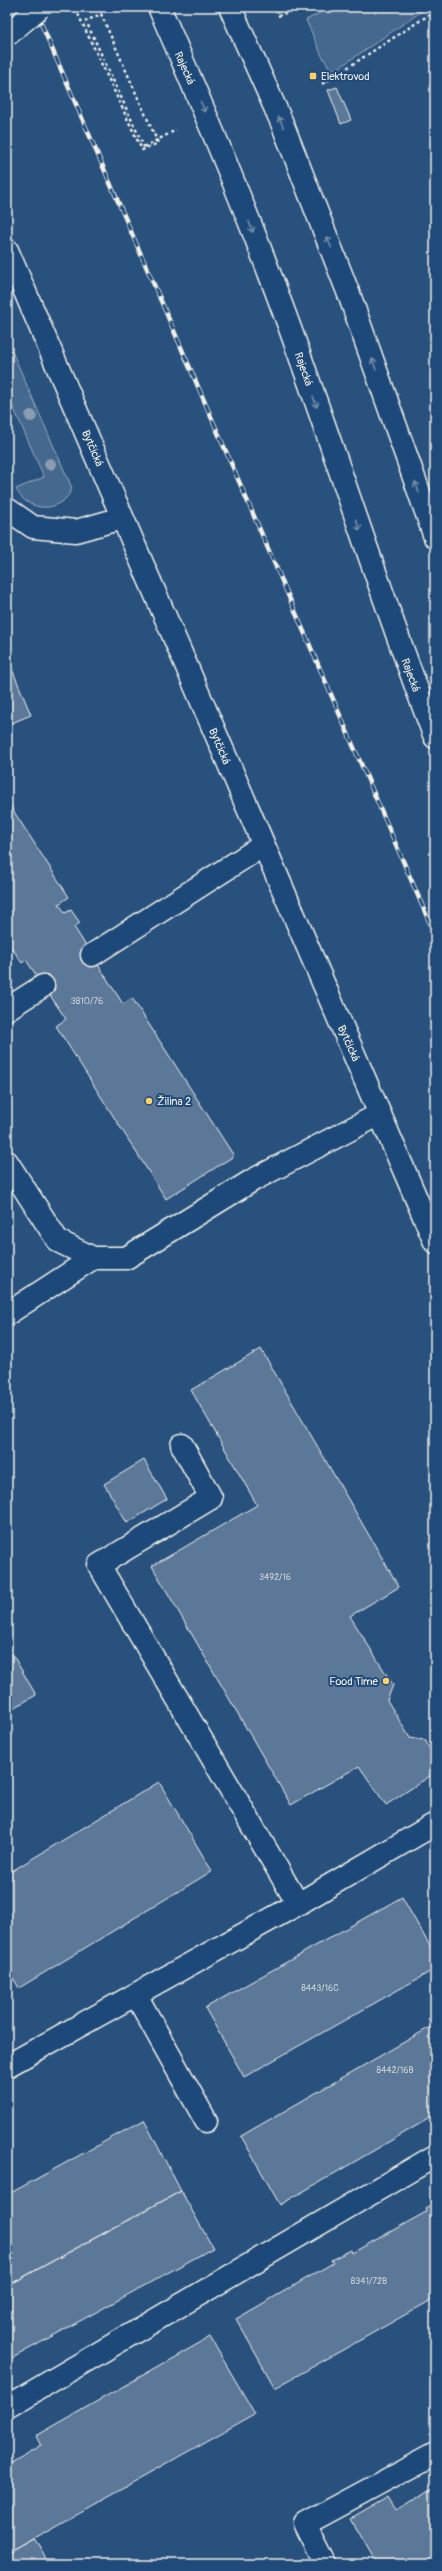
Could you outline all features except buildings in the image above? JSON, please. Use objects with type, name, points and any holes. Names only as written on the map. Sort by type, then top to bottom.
[{"type":"main road","points":[[7,35],[40,7]]},
{"type":"main road","name":"Rajecká","points":[[158,7],[212,128],[288,322],[411,675],[435,737]]},
{"type":"main road","points":[[230,7],[282,123],[350,297],[435,537]]},
{"type":"main road","name":"Bytčická","points":[[8,257],[122,518],[262,846],[435,1242]]},
{"type":"main road","points":[[7,509],[33,527],[76,531],[122,518]]},
{"type":"main road","points":[[92,955],[262,846]]},
{"type":"main road","points":[[7,1008],[43,986]]},
{"type":"main road","points":[[7,1162],[58,1241],[93,1258],[126,1258],[253,1180],[380,1114]]},
{"type":"main road","points":[[7,1314],[93,1258]]},
{"type":"main road","points":[[182,1445],[211,1498],[99,1565],[298,1904]]},
{"type":"main road","points":[[7,2066],[298,1904],[435,1824]]},
{"type":"main road","points":[[136,1995],[206,2121]]},
{"type":"main road","points":[[7,2407],[435,2156]]},
{"type":"main road","points":[[319,2564],[324,2562],[305,2524],[435,2454]]},
{"type":"path","points":[[278,16],[300,7]]},
{"type":"path","points":[[308,7],[310,9],[315,7]]},
{"type":"path","points":[[322,84],[435,11]]},
{"type":"path","points":[[78,14],[142,150],[158,143],[101,14],[86,21],[144,147],[177,130]]},
{"type":"shaded area","points":[[317,7],[428,7],[340,67],[331,70],[322,56],[306,20],[320,13]]},
{"type":"shaded area","points":[[7,340],[72,488],[61,502],[53,506],[36,506],[28,503],[21,497],[16,489],[44,477],[7,393]]},
{"type":"railway","points":[[34,7],[435,935]]},
{"type":"place","name":"Elektrovod","points":[[313,76]]},
{"type":"place","name":"Žilina 2","points":[[149,1101]]},
{"type":"place","name":"Food Time","points":[[386,1681]]}]
